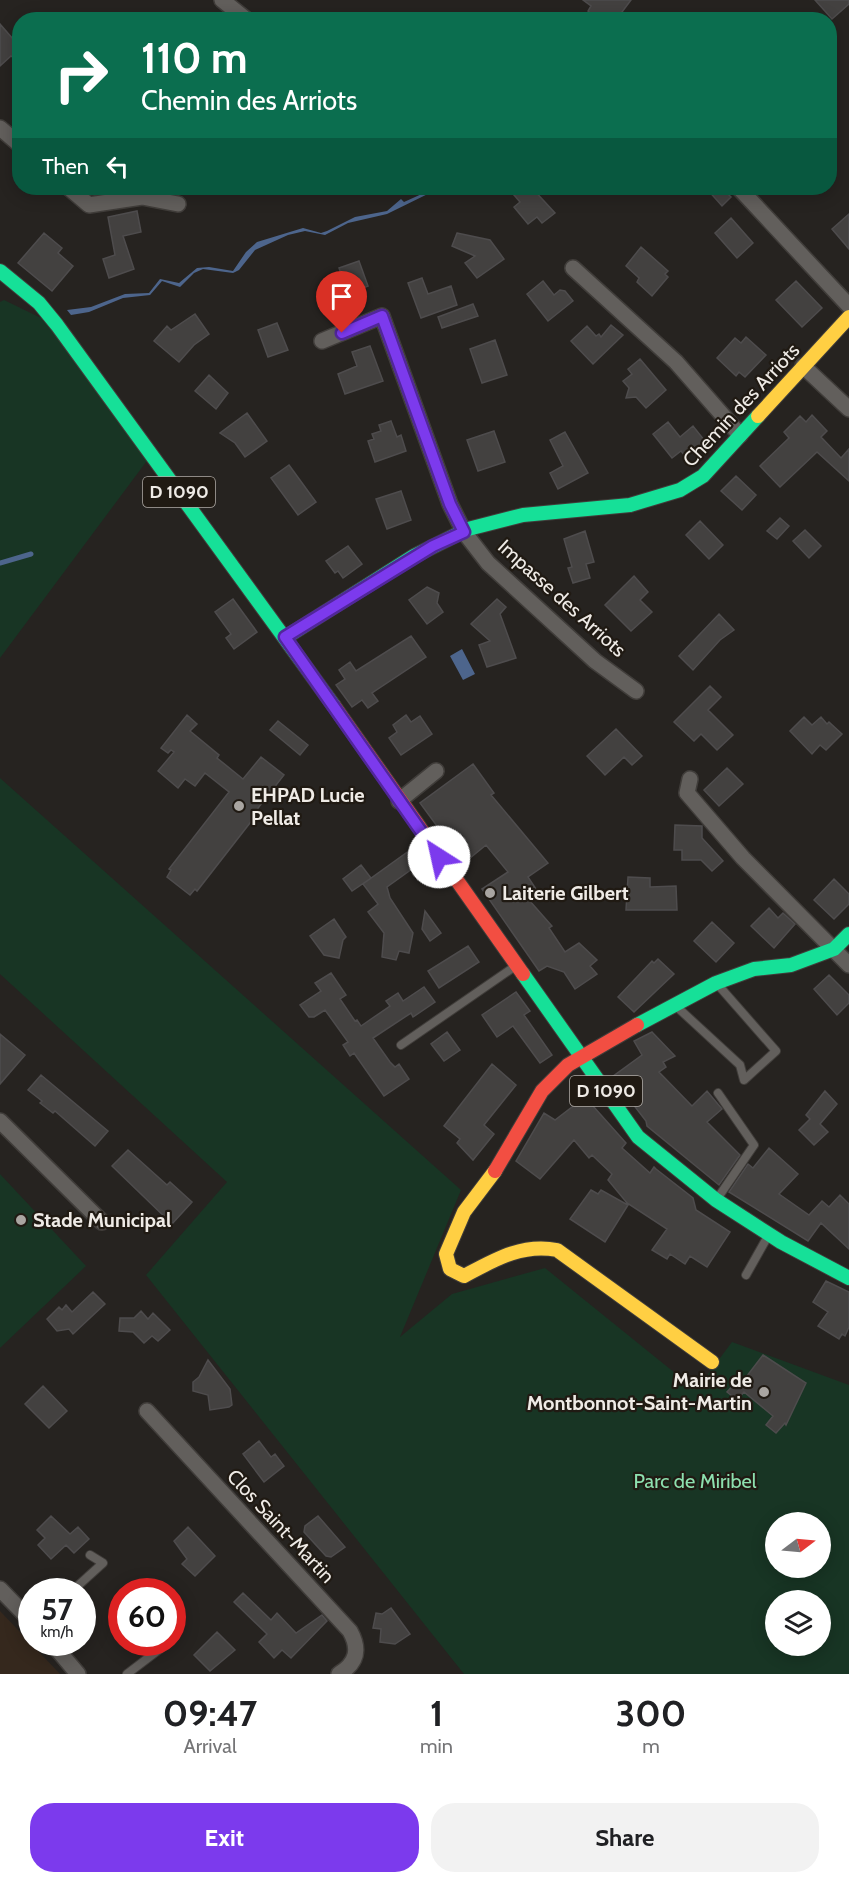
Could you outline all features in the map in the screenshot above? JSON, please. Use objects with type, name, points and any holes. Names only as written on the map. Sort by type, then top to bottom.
[{"type":"street","points":[[222,0],[237,12]]},
{"type":"street","points":[[0,128],[12,138]]},
{"type":"street","points":[[77,195],[89,206],[142,197],[178,204]]},
{"type":"street","points":[[746,195],[849,306]]},
{"type":"street","points":[[573,268],[676,362],[740,435]]},
{"type":"street","name":"D 1090","points":[[0,271],[39,303],[73,346],[285,637],[638,1137],[716,1200],[769,1235],[849,1278]]},
{"type":"street","name":"Impasse des Arriots","points":[[322,341],[382,316],[450,504],[464,532],[488,563],[561,631],[595,661],[636,691]]},
{"type":"street","name":"Chemin des Arriots","points":[[285,637],[433,546],[464,532],[497,520],[533,513],[647,503],[685,490],[703,476],[849,317]]},
{"type":"street","points":[[803,366],[849,409]]},
{"type":"street","points":[[399,801],[435,771]]},
{"type":"street","points":[[690,779],[687,793],[743,858],[849,965]]},
{"type":"street","points":[[712,1362],[556,1250],[541,1246],[518,1250],[464,1276],[450,1269],[446,1254],[464,1212],[492,1176],[542,1091],[580,1056],[716,982],[754,969],[790,964],[834,950],[849,934]]},
{"type":"street","points":[[0,1121],[78,1195],[102,1222]]},
{"type":"street","name":"Clos Saint-Martin","points":[[147,1411],[350,1631],[357,1643],[356,1657],[347,1669],[339,1674]]},
{"type":"street","points":[[0,1589],[18,1608]]},
{"type":"street","points":[[63,1656],[78,1674]]},
{"type":"lane","points":[[401,1045],[516,966]]},
{"type":"lane","points":[[674,1004],[740,1065],[744,1080],[776,1051],[716,982]]},
{"type":"lane","points":[[716,1200],[754,1145],[718,1093]]},
{"type":"lane","points":[[746,1275],[769,1235]]},
{"type":"lane","points":[[86,1578],[103,1563],[90,1555]]},
{"type":"lane","points":[[127,1674],[151,1656]]},
{"type":"shaded area","points":[[0,1611],[18,1630],[18,1656],[43,1656],[60,1674],[0,1674]]},
{"type":"green space","points":[[4,300],[74,334],[155,450],[0,658],[0,302]]},
{"type":"green space","name":"Parc de Miribel","points":[[0,778],[461,1190],[400,1337],[452,1294],[545,1268],[696,1390],[732,1342],[849,1385],[849,1674],[464,1674],[146,1275],[227,1182],[0,974]]},
{"type":"green space","name":"Stade Municipal","points":[[0,1174],[86,1266],[0,1348]]},
{"type":"water","points":[[420,195],[426,195],[387,214],[348,223],[325,235],[305,231],[288,235],[255,250],[239,270],[233,273],[203,269],[194,273],[180,287],[162,281],[150,295],[123,298],[89,312],[71,315],[67,310],[91,307],[125,294],[149,293],[160,279],[179,283],[197,268],[209,267],[233,271],[246,252],[257,242],[303,228],[321,233],[355,217],[387,211],[401,199],[404,202]]},
{"type":"water","points":[[462,649],[475,674],[463,680],[450,656]]},
{"type":"building","points":[[583,0],[631,0],[622,12],[589,12],[591,6]]},
{"type":"building","points":[[815,0],[849,0],[849,4],[837,15],[837,12],[826,12]]},
{"type":"building","points":[[0,24],[12,38],[12,57],[0,66]]},
{"type":"building","points":[[514,195],[538,195],[555,213],[542,223],[537,217],[528,224],[514,207],[520,202]]},
{"type":"building","points":[[712,195],[731,197],[722,206]]},
{"type":"building","points":[[137,211],[141,232],[123,236],[134,269],[109,278],[103,259],[115,255],[108,217]]},
{"type":"building","points":[[849,214],[849,249],[832,229]]},
{"type":"building","points":[[731,218],[753,243],[737,258],[715,233]]},
{"type":"building","points":[[44,233],[62,248],[58,253],[73,266],[52,291],[18,263]]},
{"type":"building","points":[[457,233],[490,240],[504,259],[477,278],[465,263],[475,256],[452,246]]},
{"type":"building","points":[[641,247],[668,271],[665,274],[668,277],[652,296],[637,282],[639,278],[626,266]]},
{"type":"building","points":[[359,261],[368,286],[348,294],[339,268]]},
{"type":"building","points":[[422,278],[428,294],[451,286],[457,305],[421,318],[408,283]]},
{"type":"building","points":[[543,281],[554,295],[560,290],[565,291],[573,301],[548,321],[527,294]]},
{"type":"building","points":[[796,281],[822,308],[802,327],[776,300]]},
{"type":"building","points":[[473,304],[478,316],[442,328],[438,317]]},
{"type":"building","points":[[195,314],[209,334],[194,345],[179,362],[154,341],[167,326],[171,330]]},
{"type":"building","points":[[277,323],[288,350],[268,357],[258,330]]},
{"type":"building","points":[[611,325],[623,335],[593,364],[571,341],[587,326],[596,336],[599,334],[601,337]]},
{"type":"building","points":[[746,337],[766,355],[745,377],[739,372],[736,376],[717,358],[735,338],[741,343]]},
{"type":"building","points":[[495,340],[507,375],[482,383],[470,349]]},
{"type":"building","points":[[370,346],[383,381],[345,394],[338,374],[357,366],[352,352]]},
{"type":"building","points":[[640,359],[666,390],[646,408],[636,397],[626,398],[629,388],[623,381],[632,374],[628,369]]},
{"type":"building","points":[[209,375],[228,393],[216,409],[195,391]]},
{"type":"building","points":[[247,413],[267,441],[245,457],[235,443],[220,433]]},
{"type":"building","points":[[812,415],[827,431],[821,437],[841,458],[849,449],[849,481],[817,452],[780,487],[760,466],[789,438],[784,432],[800,416],[806,422]]},
{"type":"building","points":[[391,421],[397,437],[401,435],[406,451],[375,462],[368,441],[374,439],[372,434],[381,431],[379,425]]},
{"type":"building","points":[[668,422],[680,437],[693,426],[705,441],[685,456],[681,451],[672,458],[653,434]]},
{"type":"building","points":[[494,431],[505,462],[478,471],[467,440]]},
{"type":"building","points":[[565,432],[588,473],[558,489],[550,473],[563,466],[550,440]]},
{"type":"building","points":[[289,465],[316,502],[298,515],[271,478]]},
{"type":"building","points":[[736,476],[756,495],[742,510],[721,491]]},
{"type":"building","points":[[401,491],[411,520],[387,529],[376,499]]},
{"type":"building","points":[[780,518],[789,526],[777,539],[767,531]]},
{"type":"building","points":[[700,521],[723,545],[709,559],[686,535]]},
{"type":"building","points":[[805,530],[821,546],[809,558],[793,541]]},
{"type":"building","points":[[585,531],[594,562],[586,564],[590,578],[573,583],[568,568],[572,567],[564,539]]},
{"type":"building","points":[[348,546],[362,564],[343,578],[338,571],[335,573],[326,561]]},
{"type":"building","points":[[634,576],[648,592],[640,600],[652,612],[631,631],[605,605]]},
{"type":"building","points":[[427,587],[439,593],[437,603],[443,612],[427,624],[409,600]]},
{"type":"building","points":[[233,599],[257,632],[234,649],[226,638],[231,634],[215,612]]},
{"type":"building","points":[[497,599],[506,607],[500,614],[516,658],[487,667],[479,645],[490,641],[471,624]]},
{"type":"building","points":[[719,614],[734,630],[720,640],[693,670],[679,656]]},
{"type":"building","points":[[411,636],[426,657],[372,693],[378,701],[368,708],[362,700],[352,707],[336,685],[345,679],[339,670],[350,662],[356,671]]},
{"type":"building","points":[[710,686],[721,697],[708,710],[733,735],[717,750],[701,734],[694,741],[674,722]]},
{"type":"building","name":"EHPAD Lucie Pellat","points":[[187,715],[197,724],[190,731],[219,755],[217,758],[243,779],[261,757],[284,775],[197,891],[195,889],[190,895],[167,877],[171,870],[169,869],[229,792],[205,773],[195,786],[185,779],[178,788],[158,771],[174,752],[171,750],[168,753],[161,748]]},
{"type":"building","points":[[406,715],[411,722],[420,716],[432,734],[401,755],[389,738],[397,732],[393,725]]},
{"type":"building","points":[[804,717],[812,725],[821,717],[842,734],[826,750],[820,745],[812,754],[790,731]]},
{"type":"building","points":[[278,721],[308,745],[300,755],[270,730]]},
{"type":"building","points":[[616,729],[642,756],[632,765],[624,757],[605,775],[587,756]]},
{"type":"building","points":[[473,764],[494,793],[491,795],[548,863],[528,877],[538,892],[529,900],[552,926],[549,928],[565,952],[579,943],[597,960],[590,966],[597,974],[575,989],[564,972],[547,966],[539,971],[482,889],[508,872],[486,845],[464,863],[420,803]]},
{"type":"building","points":[[727,768],[743,784],[719,806],[704,790]]},
{"type":"building","points":[[675,825],[702,826],[702,838],[723,861],[712,871],[701,860],[682,860],[682,850],[674,850]]},
{"type":"building","points":[[413,848],[423,861],[387,887],[390,898],[413,933],[409,953],[399,951],[396,960],[382,957],[384,933],[368,912],[378,904],[363,884]]},
{"type":"building","points":[[361,865],[371,878],[352,891],[343,879]]},
{"type":"building","points":[[628,877],[650,878],[650,887],[676,886],[677,910],[626,910]]},
{"type":"building","points":[[834,879],[849,894],[849,904],[834,919],[814,900]]},
{"type":"building","points":[[769,908],[778,918],[783,913],[795,924],[774,948],[751,926]]},
{"type":"building","points":[[425,911],[441,933],[430,941],[422,929]]},
{"type":"building","points":[[334,919],[346,937],[343,940],[339,958],[324,955],[310,936]]},
{"type":"building","points":[[712,922],[734,943],[716,962],[694,941]]},
{"type":"building","points":[[468,946],[479,962],[439,988],[428,971]]},
{"type":"building","points":[[658,959],[674,974],[634,1012],[618,997],[652,961],[654,963]]},
{"type":"building","points":[[331,973],[346,995],[340,999],[361,1026],[390,1006],[386,1001],[398,993],[403,1001],[424,987],[435,1002],[413,1017],[411,1013],[373,1038],[390,1062],[395,1067],[399,1064],[409,1079],[384,1096],[354,1053],[350,1056],[343,1045],[348,1042],[325,1010],[314,1017],[309,1017],[300,1005],[321,991],[315,983]]},
{"type":"building","points":[[829,975],[849,995],[849,1003],[837,1015],[814,989]]},
{"type":"building","points":[[516,992],[530,1011],[524,1015],[552,1055],[540,1063],[513,1026],[497,1037],[482,1015]]},
{"type":"building","points":[[447,1032],[460,1050],[444,1061],[431,1044]]},
{"type":"building","points":[[652,1032],[675,1056],[663,1062],[666,1067],[659,1072],[692,1106],[707,1091],[722,1109],[707,1122],[740,1155],[719,1185],[647,1126],[646,1121],[612,1077],[642,1055],[634,1041]]},
{"type":"building","points":[[0,1034],[25,1055],[0,1084]]},
{"type":"building","points":[[492,1064],[516,1085],[484,1125],[494,1134],[473,1160],[457,1143],[460,1139],[444,1126]]},
{"type":"building","points":[[41,1075],[108,1131],[95,1146],[55,1111],[53,1113],[40,1103],[42,1101],[28,1090]]},
{"type":"building","points":[[825,1091],[837,1104],[820,1124],[828,1132],[814,1145],[799,1130],[810,1119],[806,1115]]},
{"type":"building","points":[[585,1097],[626,1143],[622,1148],[650,1173],[654,1167],[693,1198],[696,1210],[730,1232],[707,1267],[690,1256],[685,1264],[670,1254],[667,1259],[652,1250],[667,1229],[627,1203],[608,1180],[612,1174],[592,1155],[589,1158],[574,1140],[540,1179],[516,1161],[544,1113],[555,1120]]},
{"type":"building","points":[[769,1148],[798,1174],[779,1194],[809,1215],[822,1201],[829,1207],[840,1195],[849,1204],[849,1249],[821,1223],[808,1241],[729,1192],[748,1164],[753,1168]]},
{"type":"building","points":[[128,1150],[167,1185],[170,1182],[192,1202],[172,1224],[112,1166]]},
{"type":"building","points":[[591,1190],[598,1194],[601,1190],[628,1205],[605,1242],[570,1219]]},
{"type":"building","points":[[826,1281],[849,1292],[849,1327],[845,1336],[842,1334],[839,1339],[818,1326],[828,1312],[813,1302]]},
{"type":"building","points":[[93,1292],[105,1304],[73,1334],[69,1329],[57,1331],[47,1319],[59,1307],[62,1310],[66,1305],[72,1312]]},
{"type":"building","points":[[141,1311],[148,1319],[153,1313],[170,1330],[158,1341],[152,1336],[144,1343],[133,1332],[119,1331],[120,1318],[134,1318]]},
{"type":"building","name":"Mairie de Montbonnot-Saint-Martin","points":[[763,1355],[806,1383],[786,1425],[785,1423],[776,1433],[766,1425],[773,1416],[744,1392],[737,1400],[727,1392],[736,1382],[740,1385]]},
{"type":"building","points":[[208,1360],[230,1389],[232,1405],[229,1407],[210,1410],[208,1395],[193,1391],[193,1382],[199,1377]]},
{"type":"building","points":[[43,1386],[67,1411],[49,1428],[25,1404]]},
{"type":"building","points":[[259,1441],[271,1457],[275,1454],[284,1466],[264,1482],[243,1454]]},
{"type":"building","points":[[51,1516],[70,1534],[78,1527],[89,1539],[74,1553],[66,1545],[51,1559],[38,1545],[45,1538],[37,1530]]},
{"type":"building","points":[[318,1516],[345,1547],[331,1557],[326,1556],[304,1532],[305,1526]]},
{"type":"building","points":[[188,1527],[215,1556],[195,1576],[182,1564],[187,1559],[174,1541]]},
{"type":"building","points":[[243,1593],[271,1620],[277,1613],[296,1633],[322,1615],[327,1621],[291,1658],[282,1650],[274,1658],[259,1642],[267,1634],[234,1602]]},
{"type":"building","points":[[391,1608],[410,1634],[395,1644],[380,1642],[381,1629],[373,1628],[376,1613],[382,1614]]},
{"type":"building","points":[[217,1632],[235,1650],[210,1671],[194,1655]]},
{"type":"waterway","points":[[0,563],[31,554]]},
{"type":"traffic: fast","points":[[0,271],[39,303],[57,325],[334,706]]},
{"type":"traffic: fast","points":[[286,637],[414,556],[468,529],[523,515],[630,505],[680,490],[703,476],[758,416]]},
{"type":"traffic: fast","points":[[637,1025],[716,983],[754,969],[791,965],[834,949],[849,934]]},
{"type":"traffic: fast","points":[[523,974],[638,1137],[716,1200],[781,1242],[849,1278]]},
{"type":"traffic: slow","points":[[758,416],[849,317]]},
{"type":"traffic: slow","points":[[495,1171],[464,1212],[446,1254],[450,1269],[464,1276],[509,1254],[532,1249],[557,1250],[712,1362]]},
{"type":"traffic: jam","points":[[334,706],[523,974]]},
{"type":"traffic: jam","points":[[495,1171],[542,1091],[568,1065],[637,1025]]},
{"type":"place","name":"EHPAD Lucie Pellat","points":[[239,806]]},
{"type":"place","name":"Laiterie Gilbert","points":[[490,893]]},
{"type":"place","name":"Stade Municipal","points":[[21,1220]]},
{"type":"place","name":"Mairie de Montbonnot-Saint-Martin","points":[[764,1392]]},
{"type":"route","points":[[342,333],[382,316],[450,504],[464,532],[433,546],[285,637],[439,857]]}]
